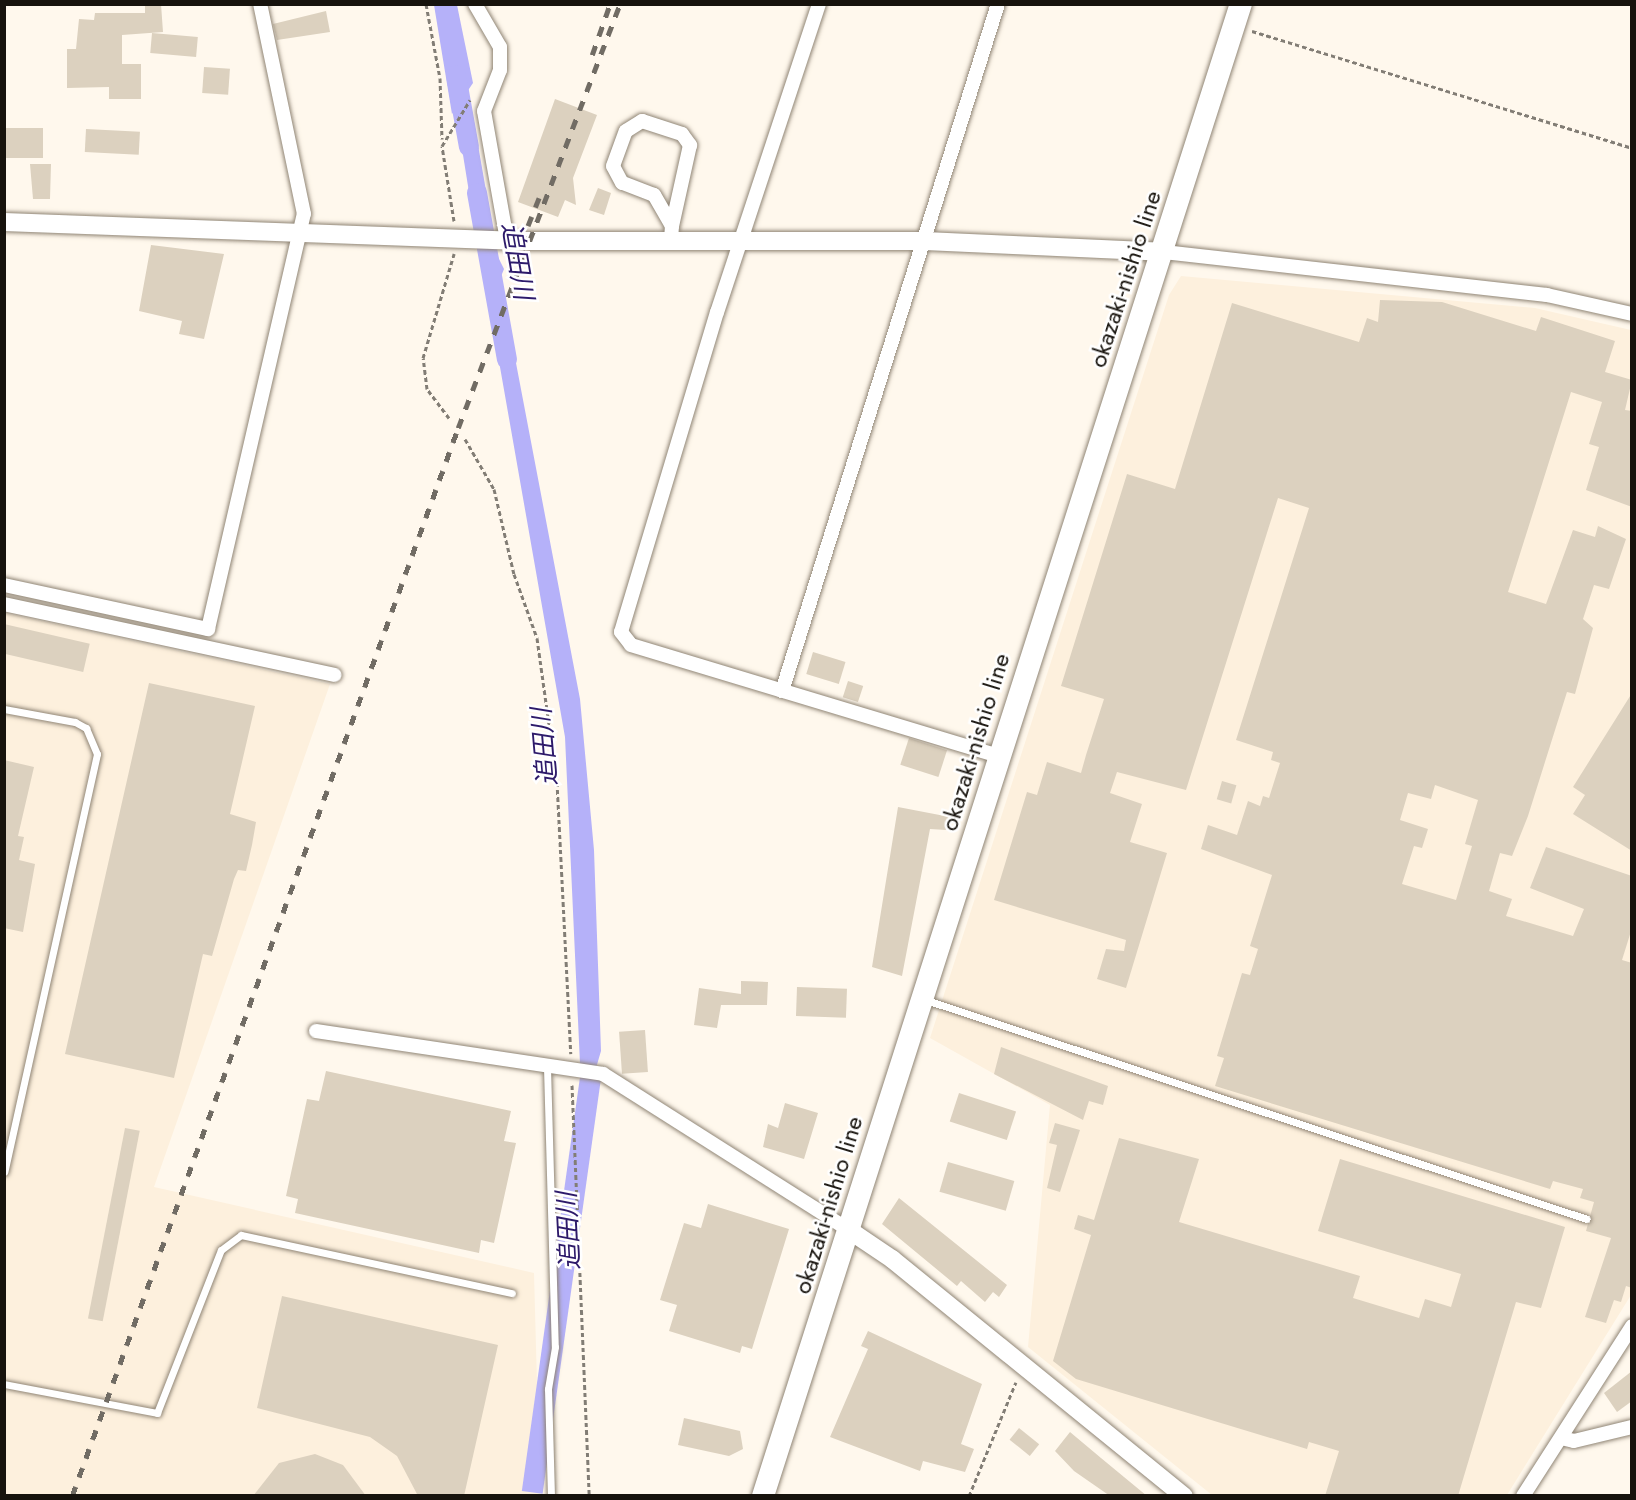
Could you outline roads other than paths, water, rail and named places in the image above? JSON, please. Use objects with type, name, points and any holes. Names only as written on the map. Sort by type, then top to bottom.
[{"type":"main road","name":"okazaki-nishio line","points":[[764,1496],[921,998],[1164,252],[1237,15]]},
{"type":"street","points":[[4,585],[208,629],[304,214],[260,4]]},
{"type":"street","points":[[475,4],[500,47],[500,70],[484,111],[503,240]]},
{"type":"street","points":[[819,4],[741,240],[621,632],[631,645],[999,756]]},
{"type":"street","points":[[782,691],[998,4]]},
{"type":"street","points":[[642,121],[682,134],[690,145],[671,233],[654,195],[622,183],[613,166],[626,131],[642,121]]},
{"type":"street","points":[[4,222],[503,240],[671,233],[741,240],[923,241],[1164,252],[1547,295],[1632,314]]},
{"type":"street","points":[[4,603],[334,675]]},
{"type":"street","points":[[316,1031],[603,1074],[849,1230],[1024,1363],[1184,1496]]},
{"type":"street","points":[[1523,1496],[1632,1326]]},
{"type":"street","points":[[1561,1438],[1574,1441],[1632,1428]]},
{"type":"lane","points":[[4,709],[75,722],[90,734],[97,754],[4,1172]]},
{"type":"lane","points":[[921,998],[1587,1219]]},
{"type":"lane","points":[[547,1067],[555,1347],[548,1389],[551,1496]]},
{"type":"lane","points":[[4,1384],[157,1413],[221,1250],[241,1234],[512,1293]]},
{"type":"waterway","name":"追田川","points":[[456,75],[469,147]]},
{"type":"waterway","name":"追田川","points":[[477,193],[507,359]]},
{"type":"railway","points":[[592,55],[610,4]]},
{"type":"railway","points":[[72,1496],[458,428],[620,4]]},
{"type":"railway","points":[[513,263],[542,190]]}]
